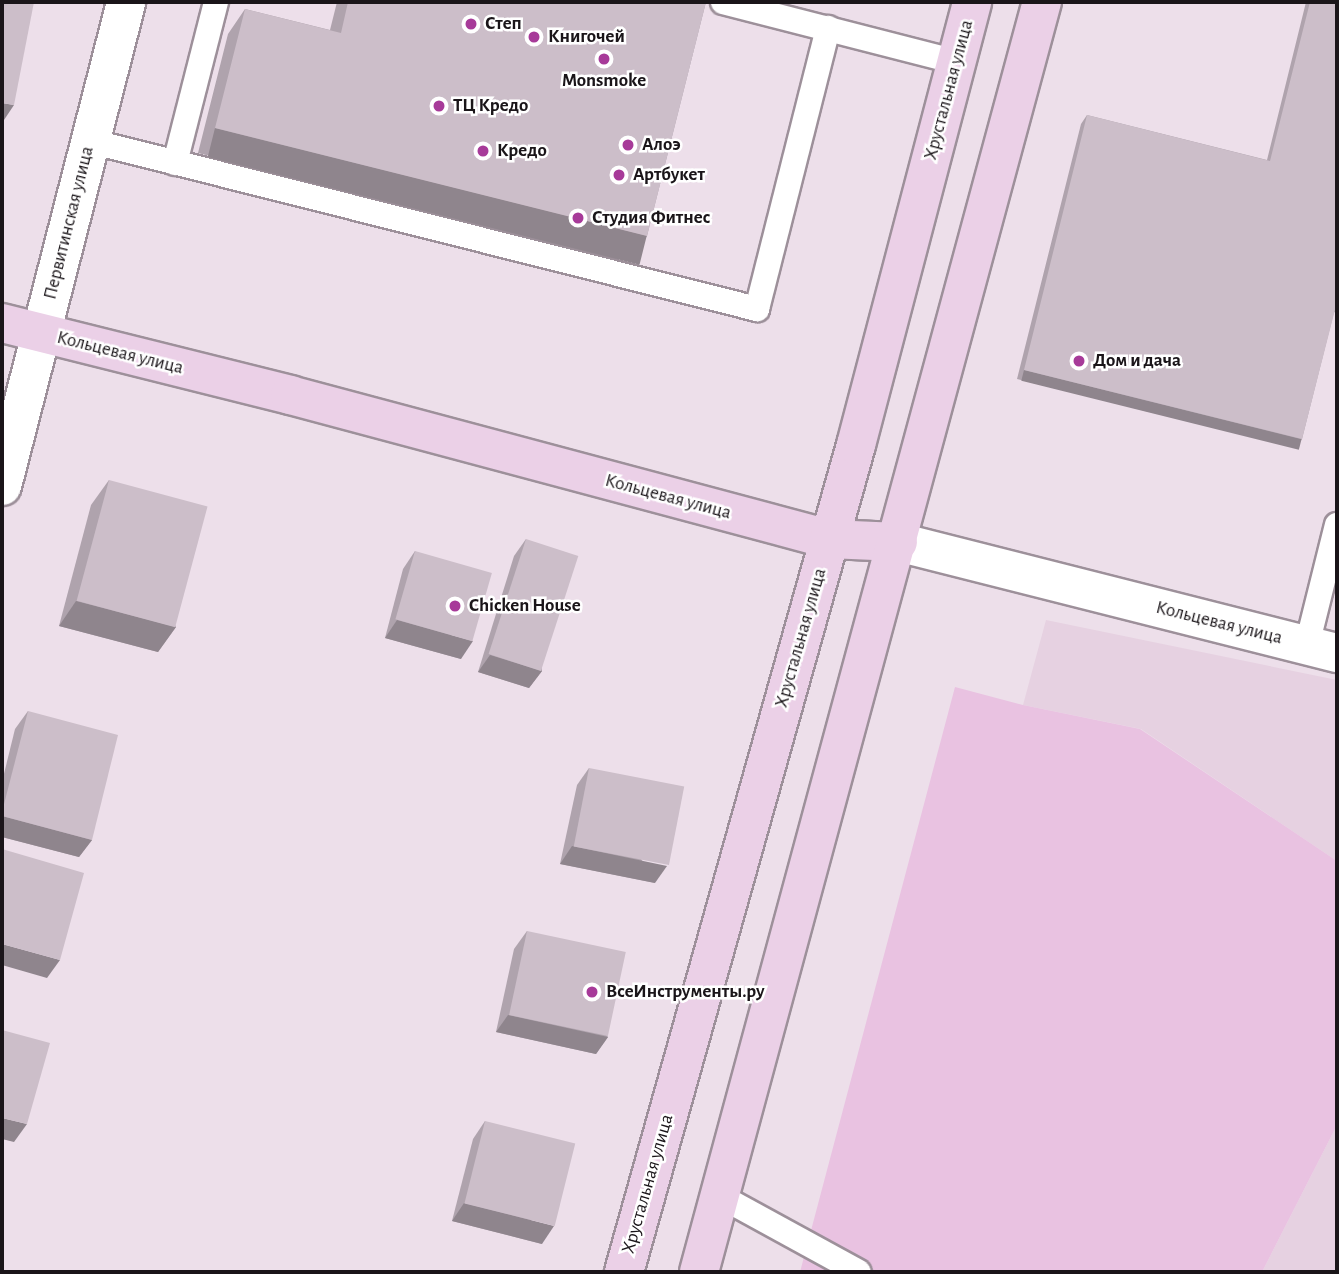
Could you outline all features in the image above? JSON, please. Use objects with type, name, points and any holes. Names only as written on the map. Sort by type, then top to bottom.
[{"type":"main road","name":"Хрустальная улица","points":[[624,1272],[829,540],[972,2]]},
{"type":"main road","points":[[699,1272],[1042,2]]},
{"type":"main road","name":"Кольцевая улица","points":[[2,323],[290,395],[829,540],[898,542]]},
{"type":"street","name":"Первитинская улица","points":[[2,486],[126,2]]},
{"type":"street","name":"Кольцевая улица","points":[[898,542],[1322,649]]},
{"type":"lane","points":[[175,163],[216,2]]},
{"type":"lane","points":[[723,2],[956,62]]},
{"type":"lane","points":[[90,141],[757,309],[828,28]]},
{"type":"lane","points":[[1322,649],[1337,525]]},
{"type":"lane","points":[[720,1196],[859,1272]]},
{"type":"shaded area","points":[[1046,620],[1337,680],[1337,861],[1141,729],[1023,705]]},
{"type":"shaded area","points":[[955,687],[1023,705],[1140,729],[1337,861],[1337,1125],[1262,1272],[800,1272]]},
{"type":"shaded area","points":[[1337,1125],[1337,1272],[1262,1272]]},
{"type":"building","points":[[2,2],[34,2],[14,105],[2,103]]},
{"type":"building","name":"ТЦ Кредо","points":[[348,2],[706,2],[647,236],[215,128],[245,9],[341,33]]},
{"type":"building","points":[[1310,2],[1337,2],[1337,302],[1302,439],[1024,370],[1087,115],[1270,161]]},
{"type":"building","points":[[109,480],[208,506],[175,627],[77,601]]},
{"type":"building","points":[[526,539],[578,556],[541,671],[489,654]]},
{"type":"building","points":[[415,551],[492,573],[472,641],[395,619]]},
{"type":"building","points":[[28,711],[118,735],[92,840],[2,816]]},
{"type":"building","points":[[589,768],[684,787],[669,865],[574,847]]},
{"type":"building","points":[[2,849],[84,873],[60,960],[2,944]]},
{"type":"building","points":[[527,931],[626,952],[608,1036],[509,1015]]},
{"type":"building","points":[[2,1030],[50,1043],[27,1124],[2,1118]]},
{"type":"building","points":[[485,1121],[575,1143],[555,1226],[464,1203]]},
{"type":"place","name":"Степ","points":[[471,24]]},
{"type":"place","name":"Книгочей","points":[[534,37]]},
{"type":"place","name":"Monsmoke","points":[[604,59]]},
{"type":"place","name":"ТЦ Кредо","points":[[439,106]]},
{"type":"place","name":"Алоэ","points":[[628,145]]},
{"type":"place","name":"Кредо","points":[[483,151]]},
{"type":"place","name":"Артбукет","points":[[619,175]]},
{"type":"place","name":"Студия Фитнес","points":[[578,218]]},
{"type":"place","name":"Дом и дача","points":[[1079,361]]},
{"type":"place","name":"Chicken House","points":[[455,606]]},
{"type":"place","name":"ВсеИнструменты.ру","points":[[592,992]]}]
